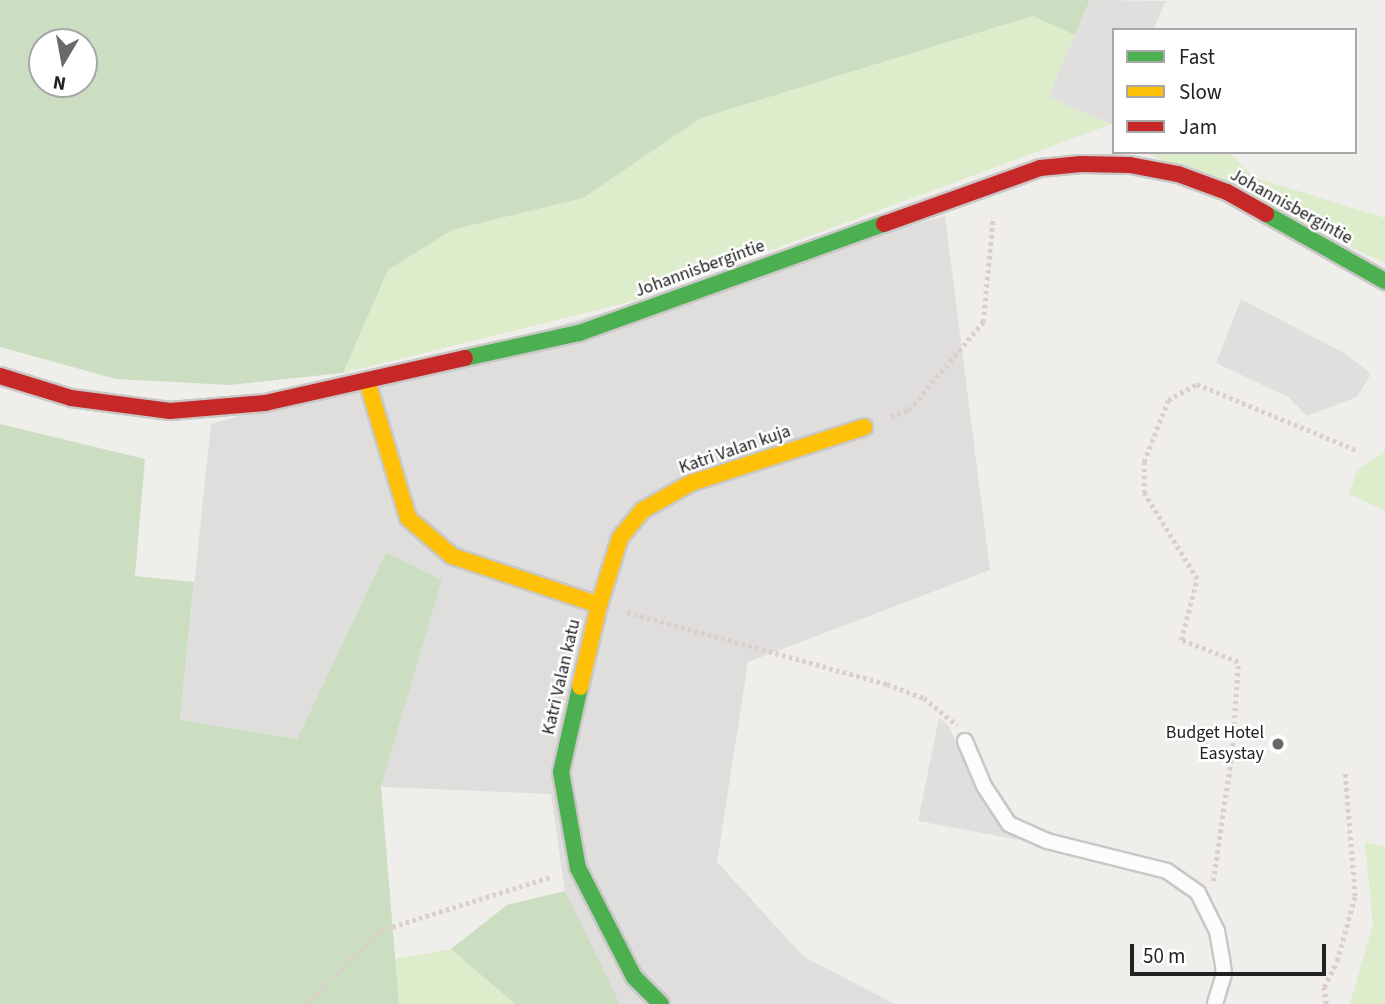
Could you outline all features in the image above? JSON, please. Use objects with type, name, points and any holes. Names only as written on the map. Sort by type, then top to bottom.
[{"type":"street","name":"Johannisbergintie","points":[[0,376],[71,398],[170,411],[265,402],[579,333],[1028,172],[1080,164],[1130,165],[1178,174],[1227,192],[1385,281]]},
{"type":"street","name":"Katri Valan katu","points":[[367,381],[408,518],[452,556],[599,605],[561,772],[578,868],[634,977],[661,1004]]},
{"type":"street","name":"Katri Valan kuja","points":[[599,605],[620,538],[643,510],[691,483],[864,427]]},
{"type":"lane","points":[[965,741],[984,786],[1009,824],[1047,841],[1167,871],[1198,892],[1208,908],[1223,975],[1216,1004]]},
{"type":"path","points":[[864,427],[909,410],[983,322],[993,215]]},
{"type":"path","points":[[1208,908],[1230,767],[1238,662],[1181,640],[1197,579],[1144,493],[1144,462],[1168,400],[1197,384],[1359,451]]},
{"type":"path","points":[[599,605],[887,684],[924,698],[956,724],[965,741]]},
{"type":"path","points":[[1326,1004],[1324,986],[1337,961],[1355,896],[1345,772]]},
{"type":"path","points":[[305,1004],[379,931],[578,868]]},
{"type":"shaded area","points":[[1090,0],[1166,1],[1154,28],[1112,28],[1112,124],[1048,97]]},
{"type":"shaded area","points":[[945,216],[990,570],[748,662],[717,862],[804,957],[895,1004],[620,1004],[566,899],[551,794],[381,787],[442,580],[386,552],[297,739],[180,720],[211,424]]},
{"type":"shaded area","points":[[1241,299],[1346,354],[1371,374],[1357,397],[1307,416],[1288,397],[1216,363]]},
{"type":"shaded area","points":[[939,718],[949,726],[974,784],[1000,825],[1020,840],[918,821]]},
{"type":"green space","points":[[0,0],[1090,0],[1075,35],[1033,16],[701,118],[583,198],[452,230],[388,270],[343,373],[229,385],[116,379],[0,347]]},
{"type":"green space","points":[[1033,16],[1076,32],[1048,97],[1112,124],[634,301],[343,373],[388,270],[452,230],[583,198],[701,118]]},
{"type":"green space","points":[[1148,154],[1231,154],[1254,177],[1385,218],[1385,263]]},
{"type":"green space","points":[[0,424],[145,459],[135,576],[194,582],[180,720],[297,739],[386,552],[442,580],[381,787],[399,1004],[0,1004]]},
{"type":"green space","points":[[1385,451],[1385,511],[1349,494],[1357,470]]},
{"type":"green space","points":[[1365,842],[1385,847],[1385,1004],[1350,1004],[1373,924]]},
{"type":"green space","points":[[565,891],[620,1004],[515,1004],[451,949],[507,905]]},
{"type":"green space","points":[[451,949],[515,1004],[399,1004],[395,959]]},
{"type":"traffic: fast","points":[[1266,214],[1385,281]]},
{"type":"traffic: fast","points":[[465,358],[579,333],[884,224]]},
{"type":"traffic: fast","points":[[580,687],[561,772],[578,868],[634,977],[661,1004]]},
{"type":"traffic: slow","points":[[367,381],[408,518],[452,556],[599,605],[580,687]]},
{"type":"traffic: slow","points":[[599,605],[620,538],[643,510],[691,483],[864,427]]},
{"type":"traffic: jam","points":[[884,224],[1040,168],[1081,164],[1130,165],[1178,174],[1227,192],[1266,214]]},
{"type":"traffic: jam","points":[[0,376],[71,398],[170,411],[265,403],[465,358]]},
{"type":"place","name":"Budget Hotel Easystay","points":[[1278,744]]}]
